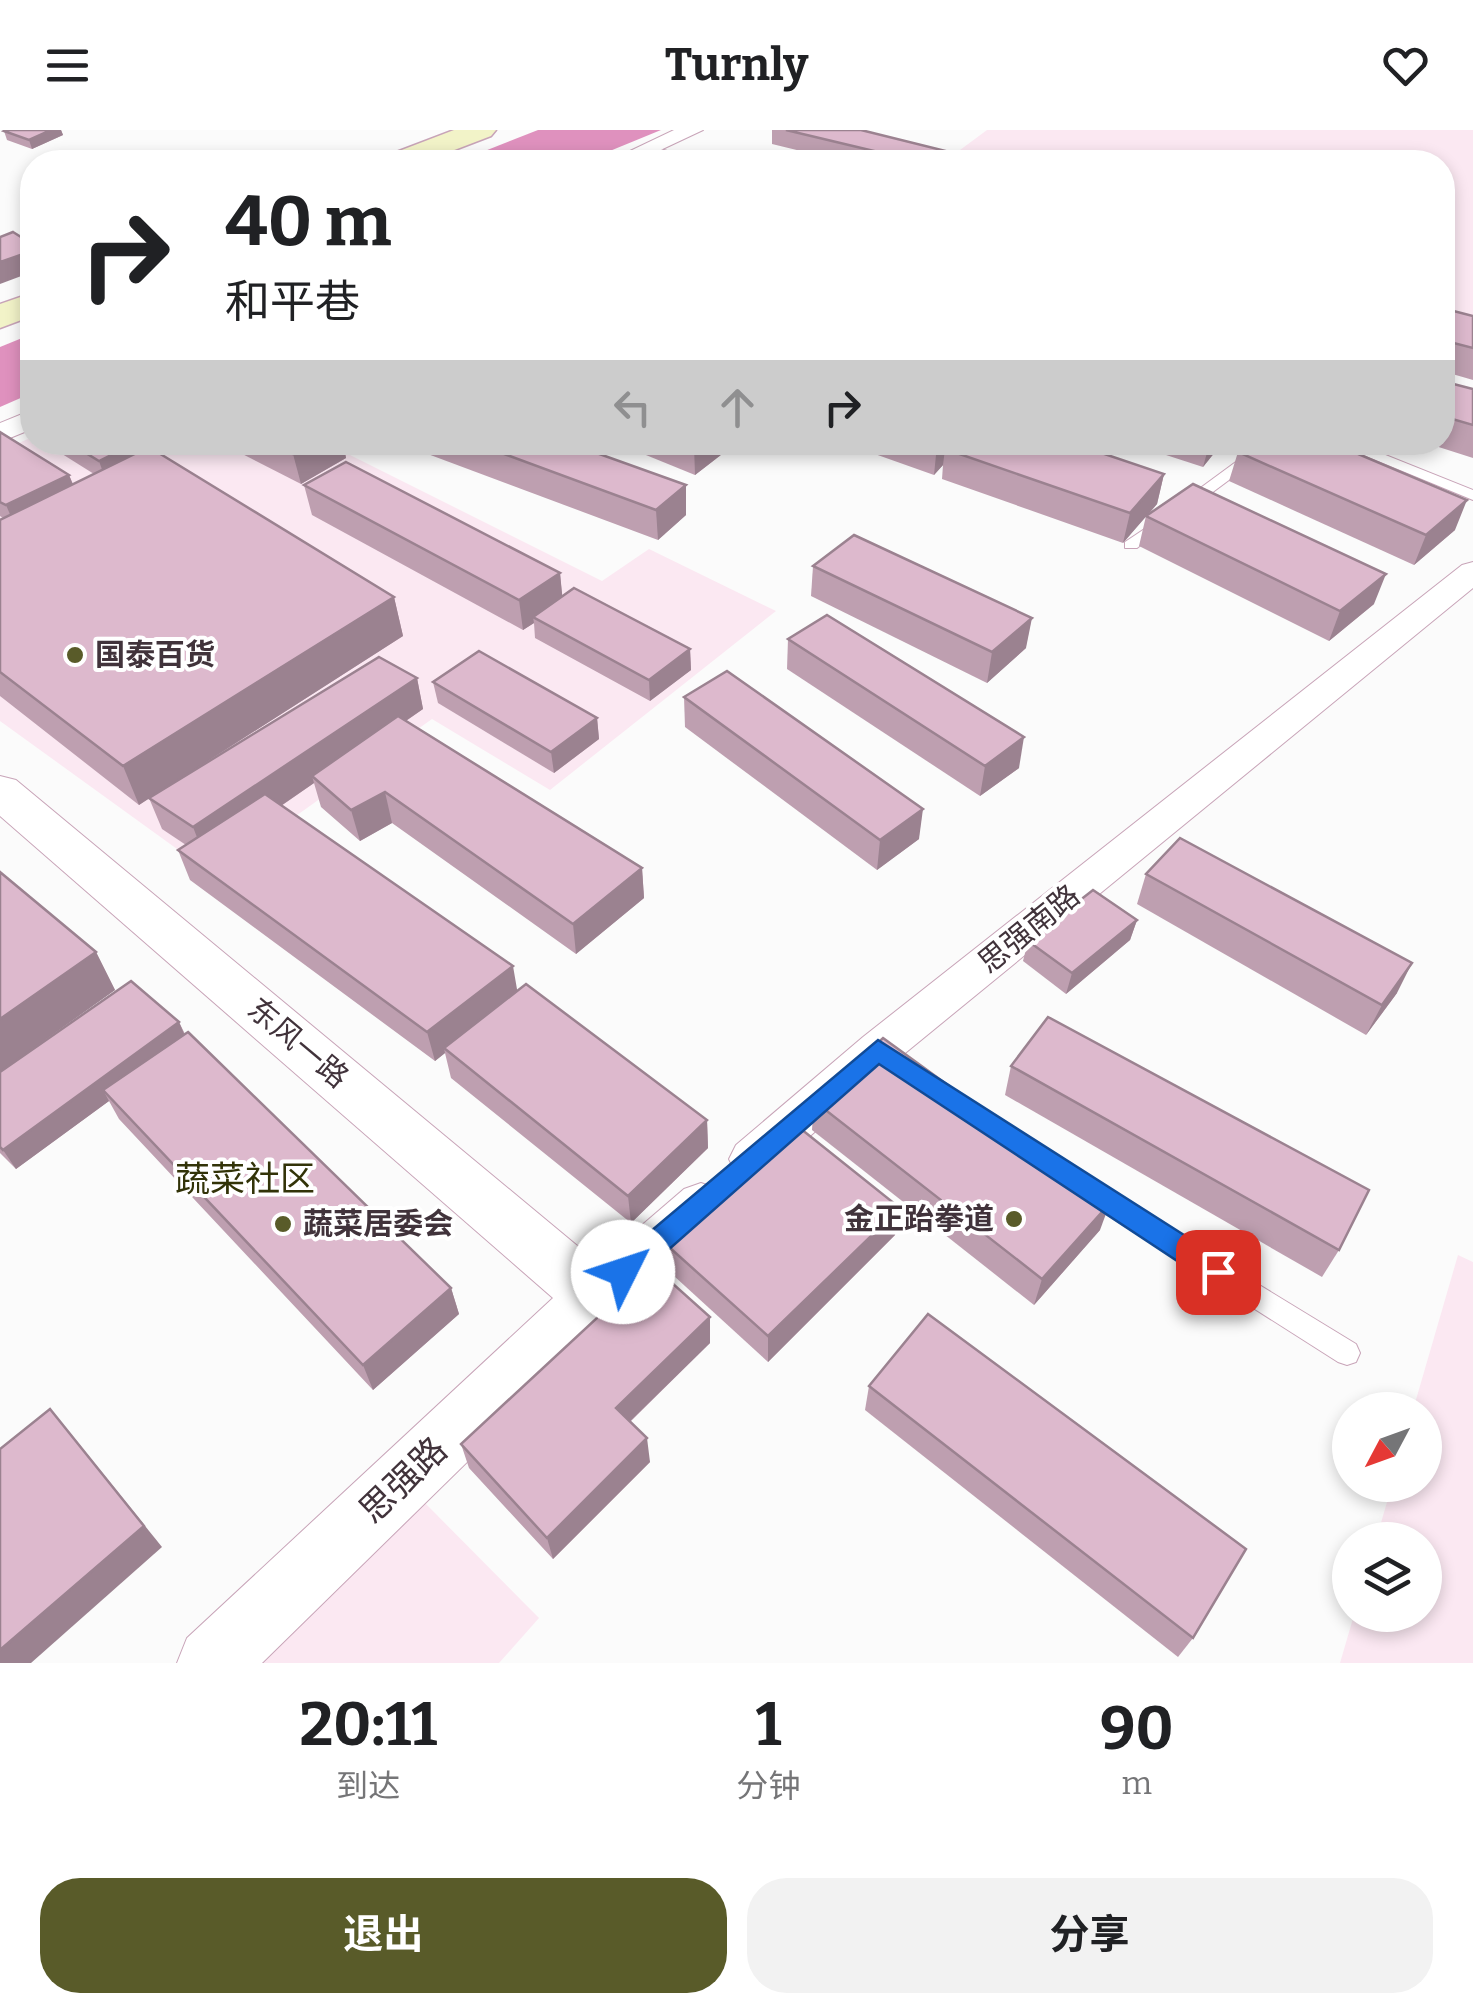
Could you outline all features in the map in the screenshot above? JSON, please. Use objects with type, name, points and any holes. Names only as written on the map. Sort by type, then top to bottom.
[{"type":"main road","points":[[428,150],[481,130]]},
{"type":"street","points":[[649,149],[692,130]]},
{"type":"street","name":"思强南路","points":[[595,1297],[1473,572]]},
{"type":"street","name":"东风一路","points":[[0,791],[595,1297]]},
{"type":"street","name":"思强路","points":[[212,1663],[595,1297]]},
{"type":"lane","points":[[1130,546],[1255,455]]},
{"type":"lane","points":[[1372,455],[1473,495]]},
{"type":"lane","points":[[1074,1182],[1347,1353]]},
{"type":"shaded area","points":[[538,130],[661,130],[612,150],[487,150]]},
{"type":"shaded area","points":[[987,130],[1473,130],[1473,323],[1455,319],[1455,150],[960,150]]},
{"type":"shaded area","points":[[20,339],[20,398],[0,407],[0,347]]},
{"type":"shaded area","points":[[20,443],[20,455],[350,455],[602,581],[649,549],[776,611],[550,790],[432,719],[213,875],[0,721],[0,452]]},
{"type":"shaded area","points":[[1458,1255],[1473,1262],[1473,1663],[1340,1663],[1349,1632],[1442,1632],[1442,1522],[1381,1522],[1387,1502],[1442,1502],[1442,1392],[1418,1392]]},
{"type":"shaded area","points":[[421,1499],[539,1618],[499,1663],[258,1663]]},
{"type":"building","points":[[6,130],[51,130],[29,140]]},
{"type":"building","points":[[786,130],[861,130],[942,150],[870,150]]},
{"type":"building","points":[[13,232],[20,236],[20,255],[0,262],[0,237]]},
{"type":"building","points":[[1455,311],[1473,316],[1473,348],[1455,343]]},
{"type":"building","points":[[1455,384],[1473,389],[1473,425],[1455,420]]},
{"type":"building","points":[[0,432],[20,444],[20,455],[37,455],[69,475],[6,505],[0,502]]},
{"type":"building","points":[[89,455],[111,455],[99,461]]},
{"type":"building","points":[[133,455],[162,455],[394,597],[123,766],[0,672],[0,520]]},
{"type":"building","points":[[507,455],[602,455],[686,485],[656,510]]},
{"type":"building","points":[[962,455],[1108,455],[1164,474],[1130,513]]},
{"type":"building","points":[[1245,455],[1361,455],[1467,500],[1426,535]]},
{"type":"building","points":[[346,462],[560,573],[519,600],[304,485]]},
{"type":"building","points":[[1193,484],[1386,574],[1340,611],[1146,516]]},
{"type":"building","points":[[854,535],[1032,618],[992,652],[813,566]]},
{"type":"building","points":[[574,588],[690,649],[649,680],[533,617]]},
{"type":"building","points":[[827,615],[1024,737],[985,766],[788,639]]},
{"type":"building","points":[[479,651],[597,718],[551,752],[433,682]]},
{"type":"building","points":[[379,657],[417,678],[193,827],[149,798]]},
{"type":"building","points":[[727,671],[923,809],[880,840],[684,697]]},
{"type":"building","points":[[398,716],[642,868],[573,924],[385,792],[351,810],[312,776]]},
{"type":"building","points":[[265,794],[513,966],[427,1032],[178,850]]},
{"type":"building","points":[[1180,838],[1412,963],[1382,1005],[1146,874]]},
{"type":"building","points":[[0,872],[96,952],[0,1019]]},
{"type":"building","points":[[1093,890],[1137,920],[1072,973],[1028,941]]},
{"type":"building","points":[[131,981],[179,1022],[3,1150],[0,1072]]},
{"type":"building","points":[[526,984],[707,1120],[628,1196],[444,1048]]},
{"type":"building","points":[[1048,1017],[1369,1190],[1339,1250],[1011,1066]]},
{"type":"building","points":[[188,1032],[451,1288],[363,1365],[103,1090]]},
{"type":"building","points":[[883,1038],[1110,1203],[1042,1279],[814,1101]]},
{"type":"building","points":[[791,1121],[900,1208],[768,1336],[659,1238]]},
{"type":"building","points":[[653,1266],[710,1317],[616,1408],[647,1438],[547,1538],[461,1444]]},
{"type":"building","points":[[928,1314],[1246,1549],[1193,1638],[869,1386]]},
{"type":"building","points":[[50,1409],[144,1526],[0,1650],[0,1449]]},
{"type":"place","name":"国泰百货","points":[[75,655]]},
{"type":"place","name":"金正跆拳道","points":[[1014,1219]]},
{"type":"place","name":"蔬菜居委会","points":[[283,1224]]},
{"type":"district","name":"蔬菜社区","points":[[245,1179]]},
{"type":"route","points":[[623,1272],[878,1050],[1058,1172],[1218,1272]]}]
